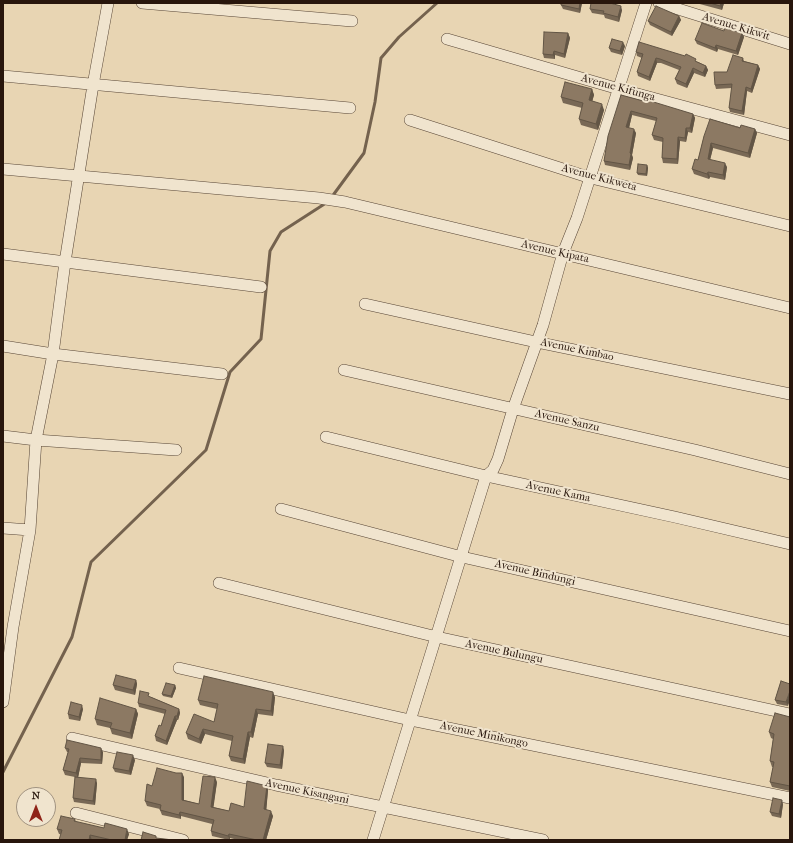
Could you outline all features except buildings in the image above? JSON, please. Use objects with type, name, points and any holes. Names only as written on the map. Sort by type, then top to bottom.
[{"type":"street","points":[[3,702],[8,627],[30,530],[36,440],[53,354],[65,262],[93,85],[108,3]]},
{"type":"street","points":[[142,3],[352,21]]},
{"type":"street","points":[[373,840],[486,476],[493,470],[543,325],[563,253],[578,218],[646,3]]},
{"type":"street","name":"Avenue Kikwit","points":[[659,3],[790,44]]},
{"type":"street","name":"Avenue Kifunga","points":[[447,40],[619,89],[790,135]]},
{"type":"street","points":[[3,76],[350,108]]},
{"type":"street","name":"Avenue Kikweta","points":[[410,120],[591,178],[790,226]]},
{"type":"street","name":"Avenue Kipata","points":[[3,169],[319,198],[345,202],[790,308]]},
{"type":"street","points":[[3,254],[261,287]]},
{"type":"street","name":"Avenue Kimbao","points":[[365,304],[536,342],[790,394]]},
{"type":"street","points":[[3,346],[53,354],[222,374]]},
{"type":"street","name":"Avenue Sanzu","points":[[344,370],[695,450],[790,474]]},
{"type":"street","points":[[3,436],[36,440],[176,450]]},
{"type":"street","name":"Avenue Kama","points":[[326,437],[486,476],[675,517],[790,544]]},
{"type":"street","name":"Avenue Bindungi","points":[[280,509],[462,557],[790,631]]},
{"type":"street","points":[[3,528],[30,530]]},
{"type":"street","name":"Avenue Bulungu","points":[[219,583],[437,637],[790,714]]},
{"type":"street","name":"Avenue Minikongo","points":[[179,668],[410,720],[790,798]]},
{"type":"street","name":"Avenue Kisangani","points":[[72,738],[276,786],[543,840]]},
{"type":"street","points":[[76,813],[183,840]]},
{"type":"waterway","points":[[331,198],[364,153],[375,102],[381,58],[399,37],[437,3]]},
{"type":"waterway","points":[[3,772],[72,637],[91,562],[206,450],[230,372],[261,339],[270,251],[281,232],[326,203]]}]
